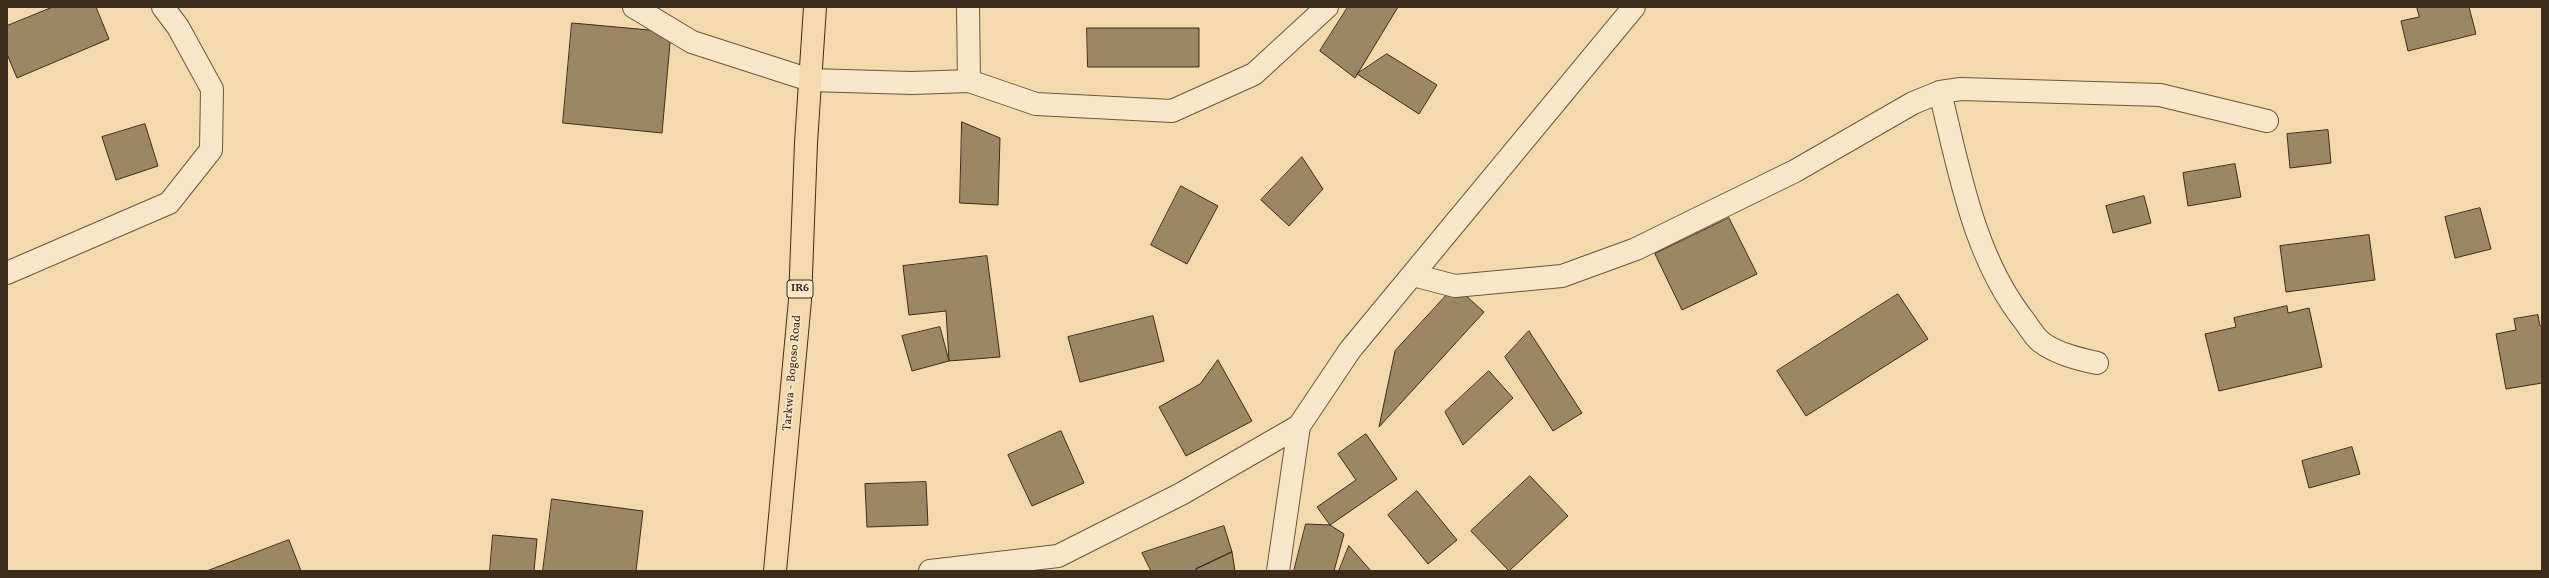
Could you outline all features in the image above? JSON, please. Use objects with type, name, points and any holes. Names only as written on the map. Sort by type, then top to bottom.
[{"type":"main road","name":"Tarkwa - Bogoso Road","points":[[775,571],[800,300],[810,80],[815,7]]},
{"type":"street","points":[[7,273],[169,203],[210,150],[212,89],[178,27],[164,7]]},
{"type":"street","points":[[634,7],[692,42],[810,80],[912,83],[969,81],[1036,104],[1172,111],[1254,74],[1327,7]]},
{"type":"street","points":[[968,7],[969,81]]},
{"type":"street","points":[[1278,571],[1299,426],[1350,350],[1634,7]]},
{"type":"street","points":[[1413,275],[1455,286],[1562,276],[1636,249],[1795,171],[1913,103],[1940,92],[1961,89],[2160,95],[2267,121]]},
{"type":"street","points":[[1940,92],[1966,196],[1993,273],[2011,305],[2041,342],[2068,356],[2098,364]]},
{"type":"street","points":[[930,571],[1058,556],[1181,494],[1299,426]]},
{"type":"building","points":[[53,7],[96,7],[109,39],[17,78],[7,54],[7,26]]},
{"type":"building","points":[[1348,7],[1398,7],[1355,78],[1320,51]]},
{"type":"building","points":[[2417,7],[2469,7],[2476,34],[2408,51],[2401,21],[2419,17]]},
{"type":"building","points":[[572,23],[671,32],[662,133],[563,123]]},
{"type":"building","points":[[1087,28],[1199,28],[1199,67],[1088,67]]},
{"type":"building","points":[[1387,54],[1437,85],[1419,114],[1357,74]]},
{"type":"building","points":[[962,122],[1000,138],[998,205],[960,203]]},
{"type":"building","points":[[145,124],[158,166],[116,180],[102,137]]},
{"type":"building","points":[[2328,130],[2331,163],[2290,168],[2287,134]]},
{"type":"building","points":[[1302,157],[1323,189],[1289,226],[1261,200]]},
{"type":"building","points":[[2235,164],[2241,197],[2188,206],[2183,173]]},
{"type":"building","points":[[1181,186],[1218,206],[1187,264],[1151,245]]},
{"type":"building","points":[[2144,196],[2151,223],[2113,233],[2106,206]]},
{"type":"building","points":[[2480,208],[2491,249],[2455,258],[2445,217]]},
{"type":"building","points":[[1729,218],[1757,274],[1682,310],[1655,254]]},
{"type":"building","points":[[2369,235],[2375,280],[2286,292],[2280,246]]},
{"type":"building","points":[[987,256],[1000,357],[949,361],[946,311],[909,315],[903,266]]},
{"type":"building","points":[[1455,286],[1484,312],[1379,427],[1395,351]]},
{"type":"building","points":[[1898,294],[1928,339],[1806,416],[1777,371]]},
{"type":"building","points":[[2287,306],[2288,313],[2309,308],[2322,367],[2219,391],[2205,334],[2236,327],[2234,318]]},
{"type":"building","points":[[2538,315],[2540,326],[2542,326],[2542,383],[2506,389],[2496,334],[2516,330],[2514,319]]},
{"type":"building","points":[[1153,316],[1164,361],[1080,382],[1068,337]]},
{"type":"building","points":[[940,327],[949,361],[912,371],[902,336]]},
{"type":"building","points":[[1529,331],[1582,413],[1553,431],[1505,357]]},
{"type":"building","points":[[1218,360],[1252,421],[1186,456],[1159,407],[1200,384]]},
{"type":"building","points":[[1489,371],[1513,398],[1463,445],[1445,412]]},
{"type":"building","points":[[1061,431],[1084,483],[1032,506],[1008,455]]},
{"type":"building","points":[[1366,434],[1397,479],[1330,525],[1317,507],[1356,480],[1338,454]]},
{"type":"building","points":[[2352,447],[2360,474],[2309,488],[2302,461]]},
{"type":"building","points":[[1530,476],[1568,516],[1509,571],[1471,531]]},
{"type":"building","points":[[926,482],[928,525],[867,527],[865,484]]},
{"type":"building","points":[[1417,491],[1457,540],[1428,564],[1388,515]]},
{"type":"building","points":[[552,499],[643,511],[636,571],[543,571]]},
{"type":"building","points":[[1306,524],[1330,525],[1344,534],[1334,571],[1294,571]]},
{"type":"building","points":[[1224,526],[1232,552],[1196,569],[1196,571],[1151,571],[1142,553]]},
{"type":"building","points":[[493,535],[537,539],[534,571],[490,571]]},
{"type":"building","points":[[289,540],[301,571],[207,571]]},
{"type":"building","points":[[1349,546],[1371,571],[1339,571]]},
{"type":"building","points":[[1232,552],[1235,571],[1196,571],[1196,569]]}]
